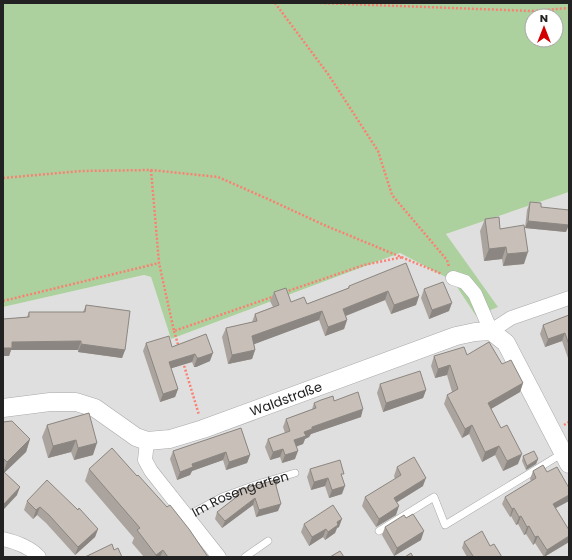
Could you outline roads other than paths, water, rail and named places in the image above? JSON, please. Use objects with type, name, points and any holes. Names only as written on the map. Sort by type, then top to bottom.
[{"type":"street","points":[[453,278],[465,282],[475,294],[491,331],[506,343],[566,459]]},
{"type":"street","name":"Waldstraße","points":[[3,408],[50,402],[76,402],[95,408],[136,437],[147,441],[170,440],[456,336],[475,332],[491,331],[511,318],[569,298]]},
{"type":"street","name":"Im Rosengarten","points":[[147,441],[145,460],[151,471],[219,557]]},
{"type":"street","points":[[3,539],[17,543],[35,553],[39,557]]},
{"type":"lane","points":[[379,530],[434,498],[445,525],[566,459]]},
{"type":"lane","name":"Im Rosengarten","points":[[187,516],[222,497],[295,473]]},
{"type":"lane","points":[[245,557],[268,541]]}]
